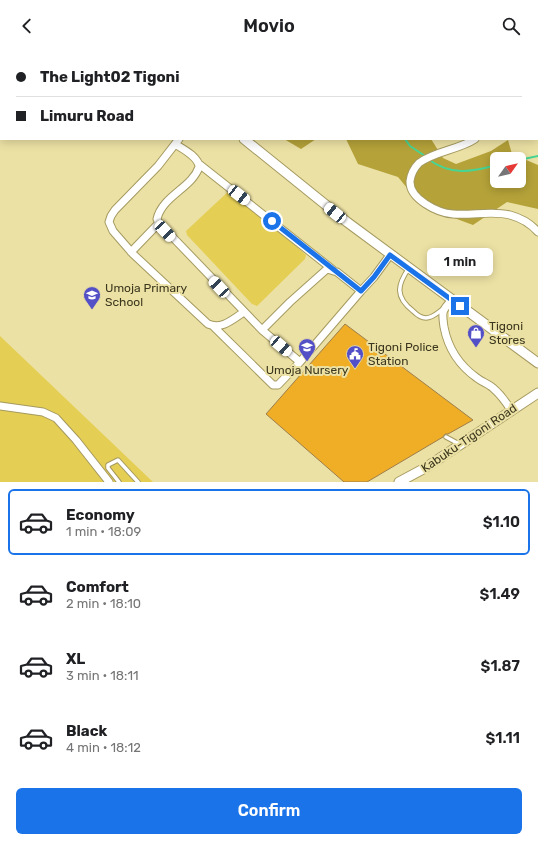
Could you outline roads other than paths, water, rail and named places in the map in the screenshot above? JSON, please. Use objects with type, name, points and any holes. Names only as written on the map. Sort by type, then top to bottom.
[{"type":"main road","points":[[245,140],[390,255],[538,364]]},
{"type":"main road","name":"Kabuku-Tigoni Road","points":[[399,482],[425,468],[538,392]]},
{"type":"street","points":[[473,140],[457,148],[429,158],[419,164],[412,172],[410,183],[411,190],[419,200],[436,209],[452,214],[489,212],[512,215],[531,224],[538,232]]},
{"type":"street","points":[[361,291],[199,164],[177,142],[158,166],[110,217],[110,225],[113,231],[131,252],[202,320],[213,326],[273,385],[278,385],[300,362],[374,277],[390,255]]},
{"type":"street","points":[[199,164],[199,170],[161,210],[157,219],[159,223],[262,330],[300,362]]},
{"type":"street","points":[[131,252],[159,223]]},
{"type":"street","points":[[262,330],[322,273],[327,269],[332,269]]},
{"type":"street","points":[[452,300],[445,307],[442,315],[448,341],[452,350],[462,365],[478,379],[492,387],[502,397],[511,410]]},
{"type":"street","points":[[213,326],[223,325],[244,312]]},
{"type":"street","points":[[0,406],[43,412],[56,418],[76,440],[109,482]]},
{"type":"lane","points":[[409,268],[402,279],[399,290],[402,301],[422,318],[434,315],[445,307]]},
{"type":"lane","points":[[446,437],[460,445]]},
{"type":"lane","points":[[119,482],[108,468],[108,465],[118,460],[138,482]]},
{"type":"waterway","points":[[406,140],[410,146],[425,156]]},
{"type":"waterway","points":[[526,159],[538,156]]},
{"type":"waterway","points":[[428,159],[445,168],[461,171],[470,171],[490,166]]},
{"type":"place","name":"Umoja Primary School","points":[[92,310]]},
{"type":"place","name":"Tigoni Stores","points":[[476,348]]},
{"type":"place","name":"Umoja Nursery","points":[[307,362]]},
{"type":"place","name":"Tigoni Police Station","points":[[355,369]]}]
